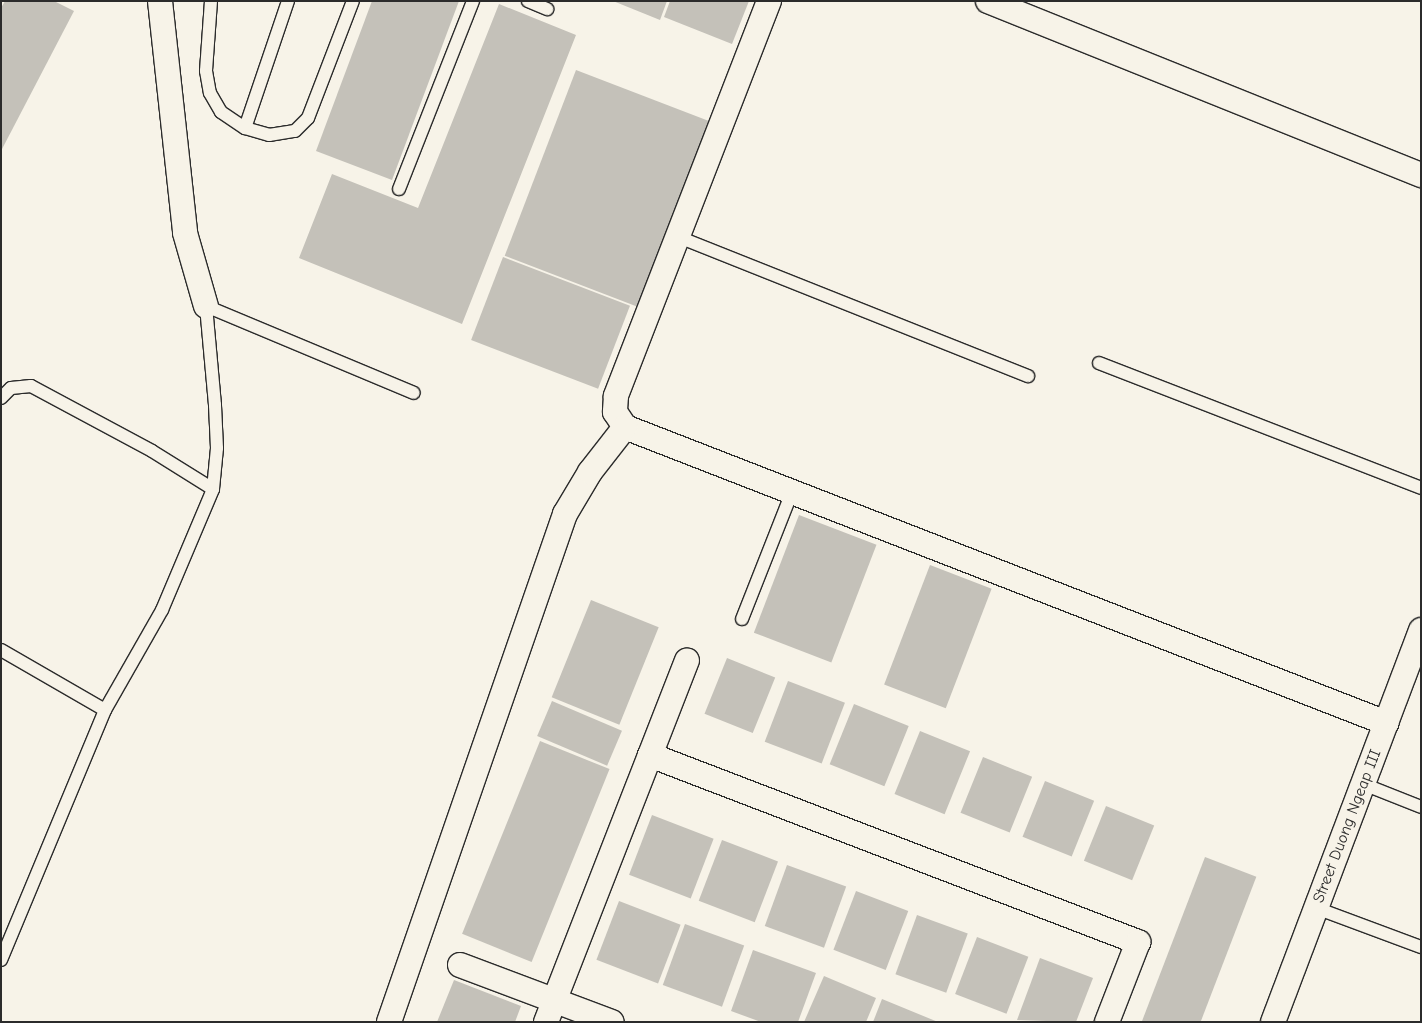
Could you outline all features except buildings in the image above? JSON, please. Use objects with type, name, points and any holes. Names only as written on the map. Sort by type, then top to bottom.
[{"type":"street","points":[[160,1],[185,233],[206,306]]},
{"type":"street","points":[[769,1],[676,236],[616,396],[615,412],[625,427],[1386,724]]},
{"type":"street","points":[[988,1],[1421,176]]},
{"type":"street","points":[[389,1022],[565,514],[590,472],[625,427]]},
{"type":"street","name":"Street Duong Ngeap III","points":[[1272,1022],[1421,630]]},
{"type":"street","points":[[546,1022],[687,660]]},
{"type":"street","points":[[650,755],[1138,942],[1108,1022]]},
{"type":"street","points":[[460,965],[612,1022]]},
{"type":"lane","points":[[211,1],[206,71],[210,93],[221,112],[245,128],[269,135],[296,131],[303,125],[353,1]]},
{"type":"lane","points":[[245,128],[288,1]]},
{"type":"lane","points":[[399,189],[474,1]]},
{"type":"lane","points":[[528,1],[547,9]]},
{"type":"lane","points":[[676,236],[1028,376]]},
{"type":"lane","points":[[1,960],[105,710],[162,610],[213,490],[217,448],[216,405],[206,306],[414,393]]},
{"type":"lane","points":[[1099,363],[1421,488]]},
{"type":"lane","points":[[1,398],[11,388],[31,386],[152,451],[213,490]]},
{"type":"lane","points":[[742,619],[792,492]]},
{"type":"lane","points":[[1,650],[105,710]]},
{"type":"lane","points":[[1363,784],[1421,807]]},
{"type":"lane","points":[[1316,908],[1421,947]]}]
